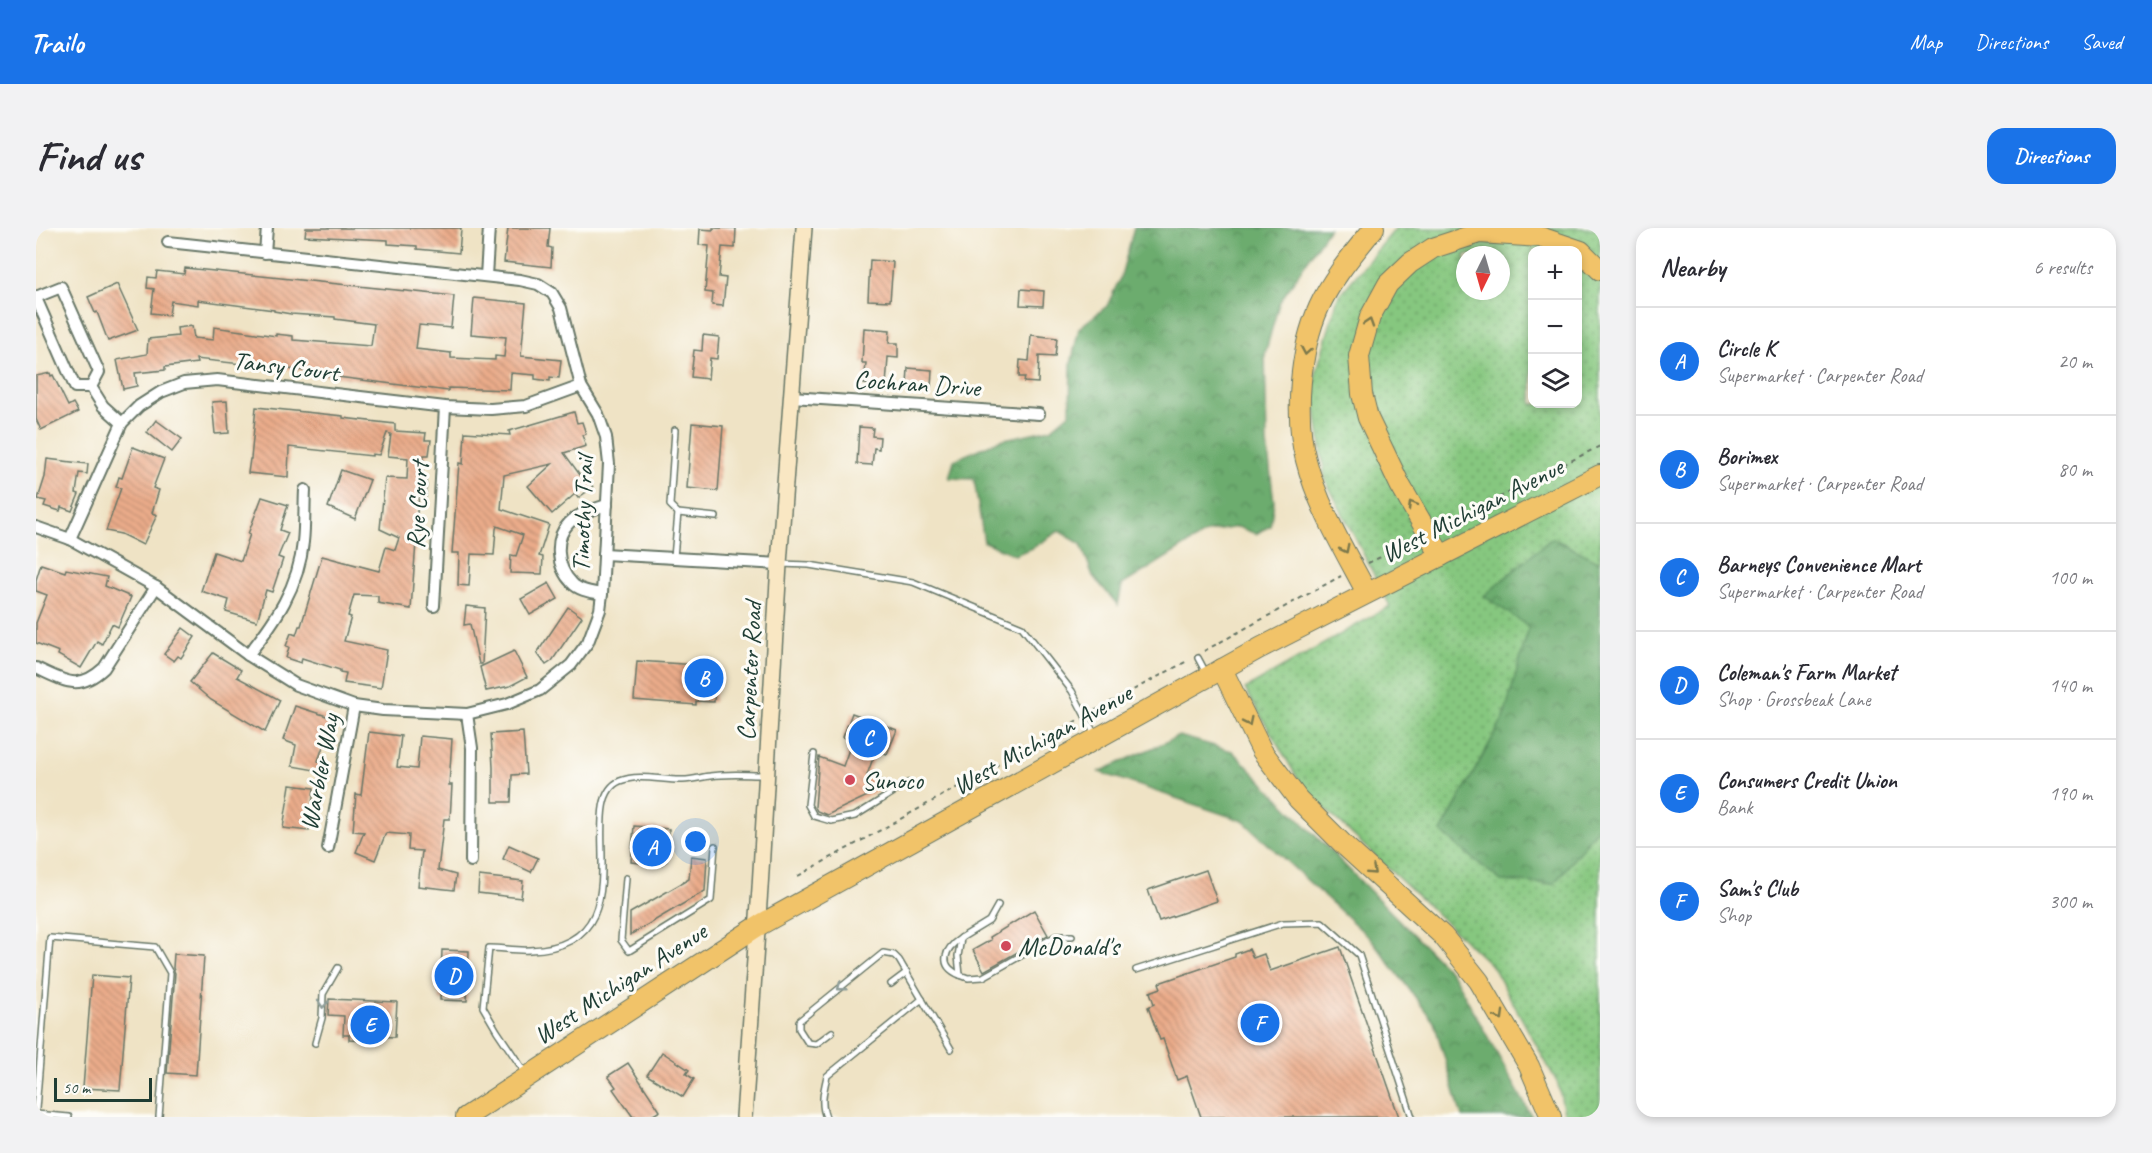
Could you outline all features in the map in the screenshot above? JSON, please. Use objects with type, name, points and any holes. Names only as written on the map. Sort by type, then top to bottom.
[{"type":"highway","points":[[1367,593],[1322,505],[1305,460],[1300,418],[1301,383],[1307,344],[1319,307],[1344,266],[1374,228]]},
{"type":"highway","points":[[1442,556],[1400,484],[1368,418],[1362,394],[1359,356],[1370,317],[1388,284],[1410,263],[1433,248],[1479,233],[1540,237],[1581,251],[1600,270]]},
{"type":"highway","name":"West Michigan Avenue","points":[[466,1117],[758,926],[1260,648],[1600,476]]},
{"type":"highway","points":[[1215,673],[1262,751],[1298,798],[1346,847],[1443,936],[1479,981],[1529,1066],[1551,1117]]},
{"type":"main road","name":"Carpenter Road","points":[[744,1117],[804,228]]},
{"type":"street","points":[[266,253],[267,228]]},
{"type":"street","points":[[486,276],[489,228]]},
{"type":"street","name":"Timothy Trail","points":[[36,528],[70,539],[156,587],[248,655],[296,685],[354,705],[383,710],[467,714],[507,704],[540,690],[571,665],[588,642],[600,610],[602,594],[609,464],[606,437],[598,414],[581,386],[561,308],[552,293],[538,284],[486,276],[168,242]]},
{"type":"street","points":[[61,287],[99,372],[91,387],[75,387],[36,298],[61,287]]},
{"type":"street","name":"Tansy Court","points":[[70,539],[122,423],[139,406],[161,392],[184,383],[217,380],[445,407],[491,409],[526,406],[581,386]]},
{"type":"street","points":[[91,387],[102,406],[122,423]]},
{"type":"street","name":"Cochran Drive","points":[[792,397],[1039,414]]},
{"type":"street","name":"Rye Court","points":[[434,606],[445,407]]},
{"type":"street","points":[[248,655],[273,624],[290,593],[297,573],[303,543],[305,490]]},
{"type":"street","points":[[602,594],[582,589],[572,583],[563,569],[558,552],[560,536],[569,522],[584,513],[607,505]]},
{"type":"street","points":[[604,554],[780,564]]},
{"type":"street","points":[[36,668],[58,679],[78,683],[93,679],[105,668],[156,587]]},
{"type":"street","name":"Warbler Way","points":[[328,848],[354,705]]},
{"type":"street","points":[[467,714],[472,748],[471,861]]},
{"type":"lane","points":[[675,430],[670,505],[678,513],[716,517]]},
{"type":"lane","points":[[674,557],[678,513]]},
{"type":"lane","points":[[780,564],[809,565],[913,582],[1022,627],[1072,691],[1097,739]]},
{"type":"lane","points":[[1199,656],[1215,673]]},
{"type":"lane","points":[[814,754],[808,805],[814,816],[831,821],[855,816],[908,783]]},
{"type":"lane","points":[[527,1076],[483,1007],[489,948],[531,950],[551,947],[569,941],[585,928],[596,911],[602,892],[602,804],[609,790],[619,781],[631,778],[683,780],[712,775],[767,775]]},
{"type":"lane","points":[[626,878],[621,940],[629,951],[711,900],[715,846]]},
{"type":"lane","points":[[998,905],[989,921],[949,946],[946,964],[952,972],[968,978],[982,977],[1056,936],[1072,936]]},
{"type":"lane","points":[[1136,970],[1283,923],[1322,922],[1359,955],[1412,1117]]},
{"type":"lane","points":[[36,1109],[50,938],[155,947],[170,973],[159,1117]]},
{"type":"lane","points":[[960,975],[958,956],[961,938]]},
{"type":"lane","points":[[832,1032],[816,1044],[807,1043],[799,1029],[799,1021],[883,953],[894,955],[907,972],[951,1049]]},
{"type":"lane","points":[[315,1043],[322,1018],[323,994],[338,968]]},
{"type":"lane","points":[[891,984],[907,972]]},
{"type":"lane","points":[[826,1117],[823,1094],[827,1076],[922,999]]},
{"type":"lane","points":[[36,1114],[69,1117]]},
{"type":"path","points":[[1440,528],[1600,446]]},
{"type":"path","points":[[1364,565],[1424,536]]},
{"type":"path","points":[[1199,656],[1342,575]]},
{"type":"path","points":[[798,876],[1190,659]]},
{"type":"green space","points":[[1134,228],[1329,228],[1279,303],[1265,354],[1267,443],[1274,502],[1270,526],[1256,534],[1238,527],[1207,532],[1122,585],[1118,605],[1093,576],[1081,544],[1059,531],[1034,547],[1015,555],[984,542],[974,479],[949,478],[954,460],[1000,440],[1051,429],[1070,413],[1071,364],[1079,328],[1107,306],[1121,276]]},
{"type":"green space","points":[[1396,228],[1600,228],[1600,1117],[1565,1117],[1558,1084],[1493,967],[1304,789],[1245,689],[1390,606],[1325,479],[1313,384],[1338,297]]},
{"type":"green space","points":[[1552,538],[1600,562],[1600,825],[1554,884],[1501,881],[1441,832],[1504,717],[1529,627],[1484,596]]},
{"type":"green space","points":[[1179,736],[1232,751],[1454,976],[1532,1117],[1462,1117],[1434,1022],[1372,940],[1243,821],[1099,772]]},
{"type":"building","points":[[306,228],[461,228],[459,253],[388,244],[388,240],[305,236]]},
{"type":"building","points":[[508,228],[550,228],[548,247],[552,248],[551,267],[504,262]]},
{"type":"building","points":[[713,228],[736,228],[735,248],[722,247],[719,277],[726,278],[723,306],[712,305],[713,293],[705,292],[709,246],[699,245],[700,229],[713,230]]},
{"type":"building","points":[[870,260],[893,262],[890,301],[868,300]]},
{"type":"building","points":[[185,268],[454,296],[451,328],[419,325],[416,349],[451,353],[451,358],[495,360],[495,356],[504,357],[506,337],[471,334],[474,298],[526,303],[521,356],[561,360],[559,378],[550,377],[550,381],[535,379],[535,375],[511,373],[510,390],[448,388],[448,391],[306,373],[306,371],[196,359],[197,363],[165,367],[165,370],[135,373],[137,386],[123,389],[117,360],[147,354],[148,339],[178,336],[177,328],[192,326],[194,338],[213,340],[214,327],[276,336],[276,334],[293,336],[293,340],[371,346],[374,324],[335,319],[335,317],[291,314],[198,300],[198,305],[171,301],[169,315],[151,313],[154,289],[147,288],[148,277],[156,278],[157,271],[184,274]]},
{"type":"building","points":[[117,284],[138,330],[108,341],[97,312],[95,313],[88,297]]},
{"type":"building","points":[[1021,289],[1044,291],[1043,306],[1020,305]]},
{"type":"building","points":[[864,328],[890,330],[889,343],[898,343],[898,358],[888,357],[886,386],[864,384],[866,363],[862,363]]},
{"type":"building","points":[[703,335],[719,337],[717,359],[710,358],[708,379],[691,377],[694,350],[702,351]]},
{"type":"building","points":[[1031,335],[1057,338],[1055,357],[1039,356],[1038,383],[1024,382],[1025,377],[1019,377],[1020,360],[1029,361]]},
{"type":"building","points":[[908,368],[932,370],[931,387],[907,385]]},
{"type":"building","points":[[50,373],[68,406],[73,403],[78,412],[41,430],[36,419],[36,376]]},
{"type":"building","points":[[227,401],[229,433],[215,434],[212,402]]},
{"type":"building","points":[[256,407],[395,424],[395,431],[426,433],[425,440],[431,440],[429,455],[424,455],[422,480],[427,480],[426,497],[419,496],[415,529],[417,529],[411,609],[378,603],[378,596],[354,595],[348,616],[351,617],[344,641],[387,650],[381,688],[344,683],[346,673],[340,670],[302,658],[301,663],[286,658],[289,647],[286,646],[291,633],[296,635],[301,626],[322,556],[379,571],[386,547],[395,550],[399,538],[380,529],[385,478],[407,479],[408,458],[388,456],[391,434],[387,433],[379,455],[289,447],[288,477],[248,473]]},
{"type":"building","points":[[574,412],[577,423],[582,422],[586,434],[582,435],[586,446],[564,453],[580,475],[583,473],[593,487],[578,498],[575,494],[552,514],[528,486],[552,464],[504,475],[501,509],[549,525],[539,556],[543,557],[542,574],[510,573],[511,555],[516,556],[523,535],[497,526],[494,555],[471,554],[469,586],[458,585],[459,553],[452,553],[459,463],[463,464],[465,432],[510,435],[509,431]]},
{"type":"building","points":[[156,420],[182,439],[172,452],[147,432]]},
{"type":"building","points":[[692,423],[723,426],[718,491],[687,488]]},
{"type":"building","points":[[859,427],[873,428],[872,436],[880,437],[879,449],[874,448],[872,465],[857,464]]},
{"type":"building","points":[[133,447],[164,459],[153,488],[159,490],[152,513],[157,515],[143,545],[121,534],[106,531],[121,488],[116,487],[119,477],[122,478]]},
{"type":"building","points":[[47,459],[88,464],[87,474],[79,473],[76,493],[79,494],[72,511],[61,507],[60,511],[44,506],[46,501],[38,499],[45,477]]},
{"type":"building","points":[[341,470],[370,480],[355,519],[328,507]]},
{"type":"building","points":[[262,497],[288,505],[280,530],[288,533],[278,557],[283,559],[272,592],[266,590],[257,621],[226,612],[229,600],[201,591],[214,552],[241,561]]},
{"type":"building","points":[[41,564],[65,572],[66,569],[107,577],[105,586],[131,597],[118,627],[112,624],[102,644],[97,641],[81,668],[58,655],[59,652],[36,643],[36,623],[47,595],[36,591],[36,580]]},
{"type":"building","points":[[549,583],[558,599],[530,615],[521,599]]},
{"type":"building","points":[[466,606],[485,608],[482,664],[479,664],[470,624],[464,625]]},
{"type":"building","points":[[568,607],[582,617],[552,661],[546,665],[537,653]]},
{"type":"building","points":[[183,628],[195,637],[181,658],[178,656],[174,661],[164,654]]},
{"type":"building","points":[[514,651],[527,677],[510,686],[486,691],[480,667]]},
{"type":"building","points":[[213,653],[241,670],[237,677],[280,700],[265,732],[211,700],[190,682]]},
{"type":"building","points":[[637,661],[698,665],[698,668],[716,670],[714,702],[696,701],[696,705],[634,700]]},
{"type":"building","points":[[295,706],[333,718],[318,761],[322,762],[320,771],[292,766],[296,745],[283,740]]},
{"type":"building","points":[[852,713],[897,730],[887,754],[876,750],[867,775],[893,784],[827,815],[817,811],[815,807],[819,757],[843,766],[852,741],[843,737]]},
{"type":"building","points":[[369,732],[401,736],[397,767],[417,769],[420,736],[452,739],[449,785],[452,785],[450,819],[444,819],[438,870],[456,875],[454,890],[418,886],[422,851],[408,850],[409,835],[386,833],[375,860],[356,852],[364,832],[353,831],[356,794],[361,795]]},
{"type":"building","points":[[523,732],[526,774],[512,775],[511,802],[493,802],[491,734]]},
{"type":"building","points":[[290,785],[314,788],[309,831],[283,828]]},
{"type":"building","points":[[634,826],[669,829],[667,861],[661,865],[631,862]]},
{"type":"building","points":[[509,845],[538,858],[531,872],[503,859]]},
{"type":"building","points":[[691,856],[707,858],[705,891],[630,935],[630,913],[689,879]]},
{"type":"building","points":[[1206,870],[1217,901],[1159,921],[1148,890]]},
{"type":"building","points":[[479,876],[523,881],[521,898],[478,893]]},
{"type":"building","name":"McDonald's","points":[[1034,910],[1048,935],[984,971],[973,950]]},
{"type":"building","points":[[1340,947],[1399,1117],[1201,1117],[1187,1076],[1177,1080],[1163,1039],[1160,1040],[1148,1007],[1154,1004],[1150,992],[1161,988],[1159,983],[1235,957],[1235,954],[1249,949],[1253,958],[1264,954],[1270,971]]},
{"type":"building","points":[[442,950],[469,951],[467,1001],[440,1000]]},
{"type":"building","points":[[174,954],[204,956],[196,1075],[167,1073],[175,973]]},
{"type":"building","points":[[92,975],[129,978],[120,1090],[83,1088]]},
{"type":"building","points":[[329,999],[397,1002],[395,1037],[371,1036],[371,1041],[349,1040],[349,1035],[343,1035],[344,1016],[328,1015]]},
{"type":"building","points":[[662,1052],[689,1070],[686,1074],[694,1079],[683,1097],[647,1075]]},
{"type":"building","points":[[628,1063],[660,1111],[650,1117],[633,1117],[613,1089],[616,1087],[608,1076]]},
{"type":"place","name":"Borimex","points":[[704,678]]},
{"type":"place","name":"Barneys Convenience Mart","points":[[868,738]]},
{"type":"place","name":"Sunoco","points":[[850,780]]},
{"type":"place","name":"Circle K","points":[[652,847]]},
{"type":"place","name":"McDonald's","points":[[1006,946]]},
{"type":"place","name":"Coleman's Farm Market","points":[[454,976]]},
{"type":"place","name":"Sam's Club","points":[[1260,1023]]},
{"type":"place","name":"Consumers Credit Union","points":[[370,1025]]}]
